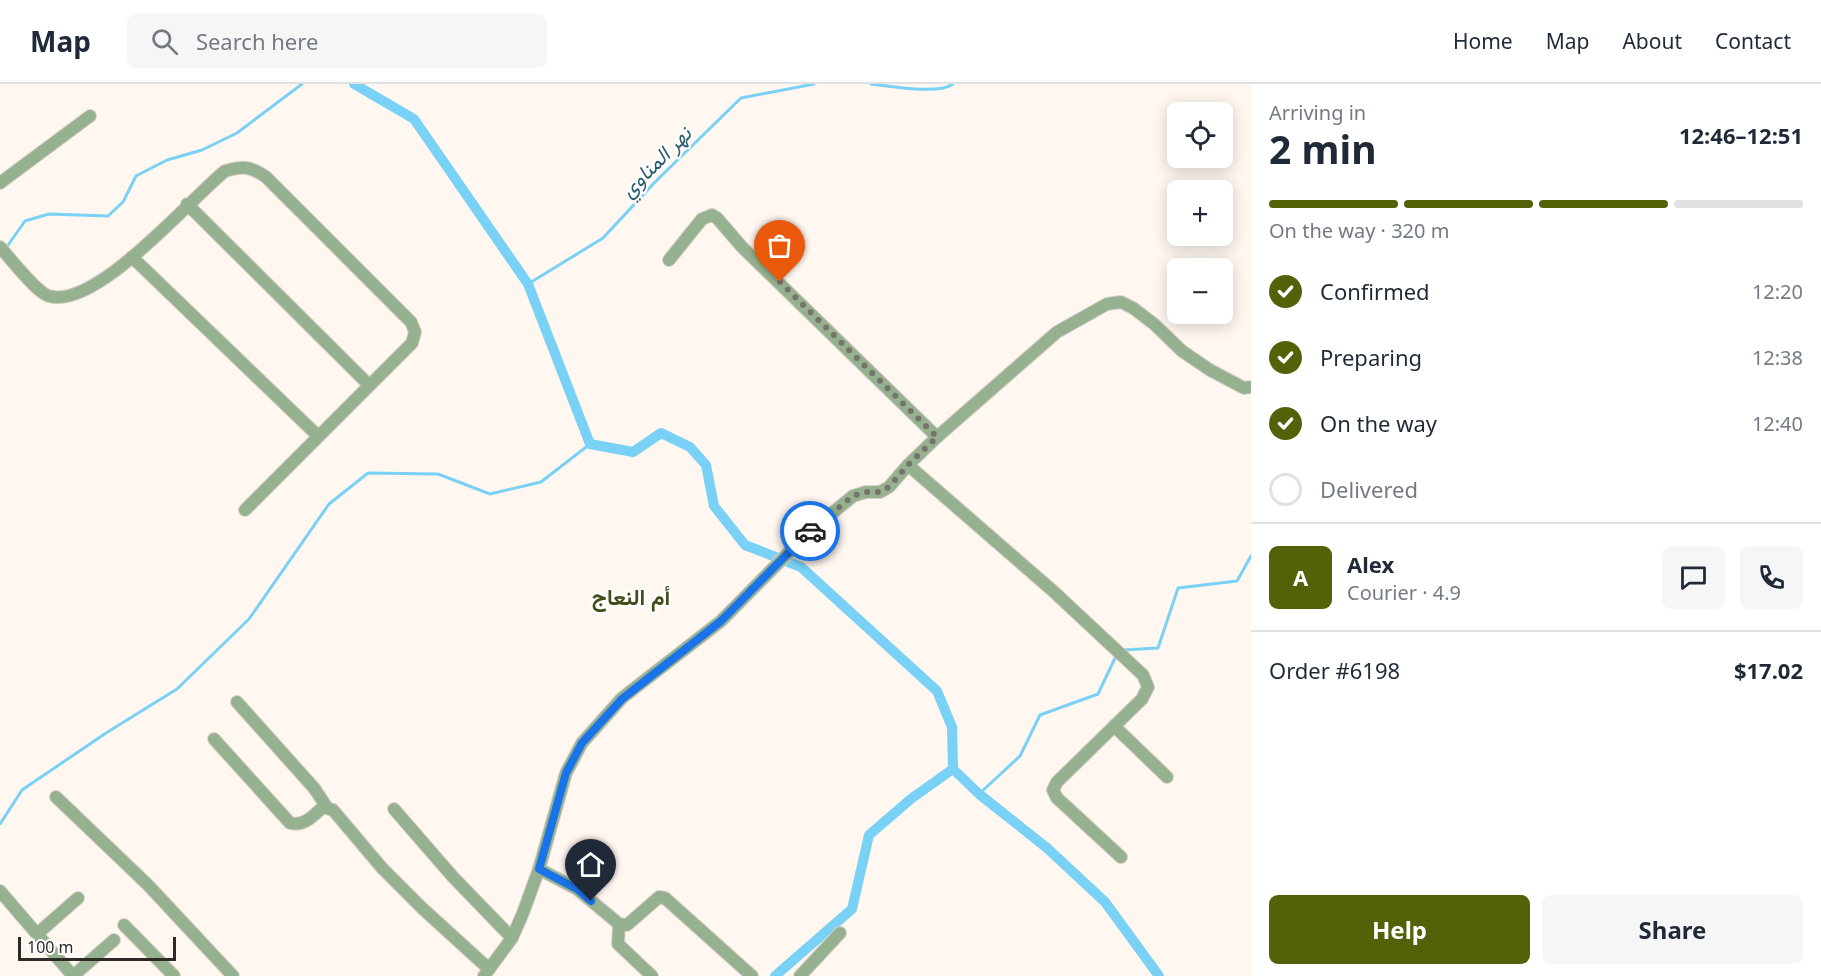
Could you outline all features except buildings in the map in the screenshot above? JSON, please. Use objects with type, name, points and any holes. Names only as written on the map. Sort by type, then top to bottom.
[{"type":"street","points":[[0,183],[90,116]]},
{"type":"street","points":[[0,247],[42,293],[60,298],[79,293],[116,272],[225,171],[242,166],[266,177],[411,322],[415,332],[412,343],[244,510]]},
{"type":"street","points":[[187,204],[369,385]]},
{"type":"street","points":[[669,260],[702,219],[712,215],[937,437]]},
{"type":"street","points":[[132,257],[318,436]]},
{"type":"street","points":[[237,702],[382,868],[487,972],[512,938],[539,869],[566,773],[582,743],[598,725],[622,699],[721,621],[808,533],[853,496],[866,492],[880,492],[889,487],[937,437],[1057,332],[1107,304],[1121,302],[1154,324],[1182,351],[1210,370],[1249,391]]},
{"type":"street","points":[[908,465],[1053,591],[1143,675],[1148,687],[1142,699],[1057,782],[1053,790],[1057,798],[1121,857]]},
{"type":"street","points":[[1114,726],[1167,777]]},
{"type":"street","points":[[214,739],[290,823],[297,825],[304,822],[326,806]]},
{"type":"street","points":[[56,797],[148,885],[233,976]]},
{"type":"street","points":[[394,809],[453,877],[512,938]]},
{"type":"street","points":[[539,869],[577,889],[619,924],[627,925],[659,897],[664,898],[752,976]]},
{"type":"street","points":[[0,891],[73,976],[114,940]]},
{"type":"street","points":[[37,934],[78,898]]},
{"type":"street","points":[[619,924],[618,944],[652,976]]},
{"type":"street","points":[[124,925],[174,976]]},
{"type":"street","points":[[800,976],[840,933]]},
{"type":"waterway","points":[[6,248],[25,221],[49,214],[108,216],[123,202],[136,176],[167,160],[202,150],[237,133],[302,84]]},
{"type":"waterway","points":[[354,84],[414,119],[528,284],[590,444],[633,452],[661,433],[690,447],[706,465],[714,506],[745,545],[801,567],[937,691],[952,727],[953,769],[979,794],[1047,848],[1105,902],[1159,976]]},
{"type":"waterway","name":"نهر المناوي","points":[[528,284],[603,238],[656,181],[741,98],[814,84]]},
{"type":"waterway","name":"نهر المناوي","points":[[871,84],[925,89],[937,89],[953,84]]},
{"type":"waterway","points":[[0,824],[22,790],[106,733],[177,689],[249,619],[329,504],[368,473],[438,474],[490,494],[541,482],[590,444]]},
{"type":"waterway","points":[[1123,650],[1158,648],[1178,588],[1237,581],[1251,556]]},
{"type":"waterway","points":[[979,794],[1020,756],[1040,715],[1098,694],[1116,656]]},
{"type":"waterway","points":[[775,976],[852,909],[869,835],[912,798],[953,769]]},
{"type":"way so far","points":[[780,282],[937,437],[889,487],[880,492],[866,492],[853,496],[810,531]]},
{"type":"district","name":"أم النعاج","points":[[631,597]]},
{"type":"route","points":[[591,901],[577,889],[539,869],[566,773],[582,743],[622,699],[721,621],[810,531]]}]
